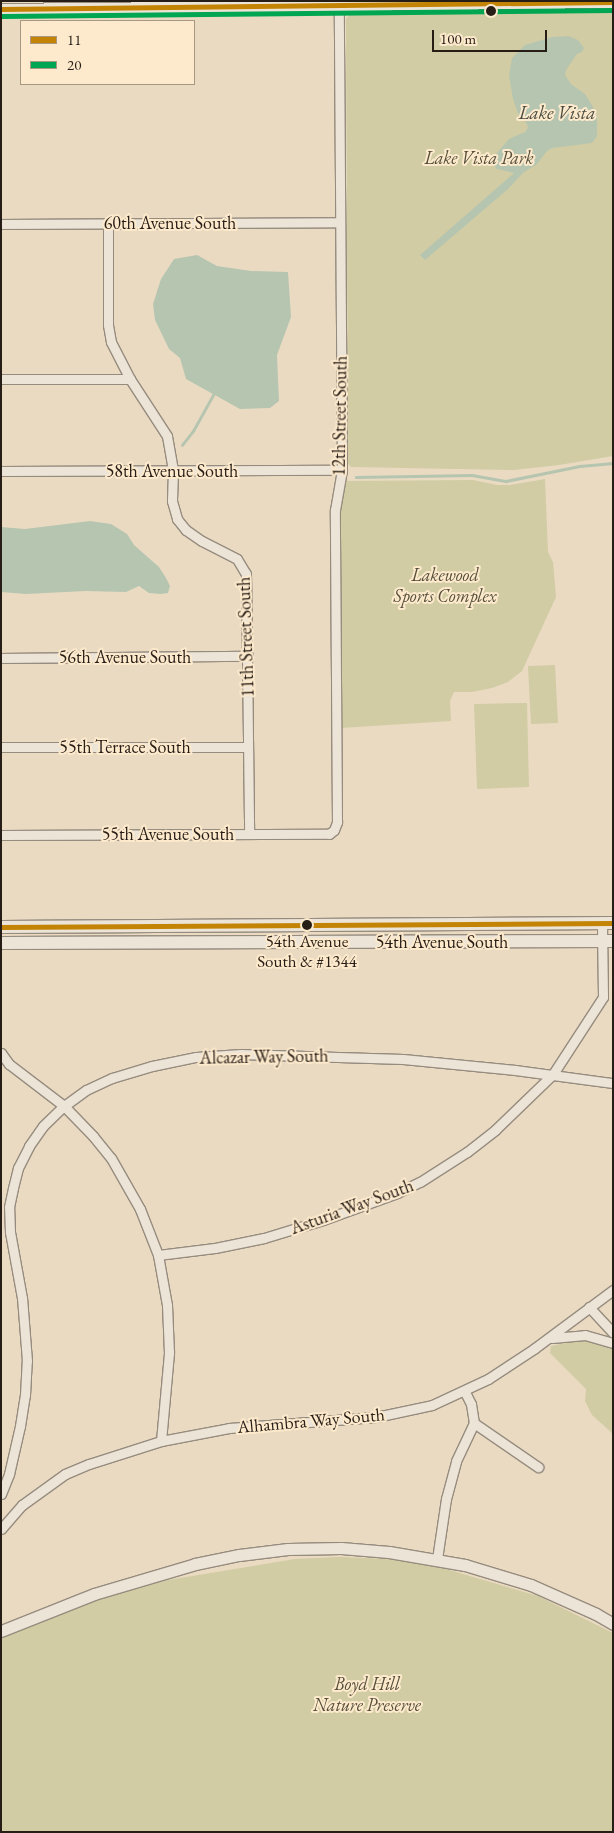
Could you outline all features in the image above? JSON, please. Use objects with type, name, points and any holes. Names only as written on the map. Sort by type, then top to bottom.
[{"type":"main road","name":"54th Avenue South","points":[[1,927],[607,923]]},
{"type":"main road","name":"54th Avenue South","points":[[1,943],[608,942]]},
{"type":"street","points":[[1,9],[339,3],[613,2]]},
{"type":"street","name":"12th Street South","points":[[334,830],[337,822],[335,510],[342,470],[339,3]]},
{"type":"street","name":"60th Avenue South","points":[[1,224],[340,222]]},
{"type":"street","name":"11th Street South","points":[[108,224],[108,325],[116,355],[167,436],[172,471],[172,501],[177,519],[186,530],[202,541],[237,560],[246,574],[249,833]]},
{"type":"street","points":[[1,379],[130,378]]},
{"type":"street","name":"58th Avenue South","points":[[1,471],[342,470]]},
{"type":"street","name":"56th Avenue South","points":[[1,658],[248,656]]},
{"type":"street","name":"55th Terrace South","points":[[1,747],[248,747]]},
{"type":"street","name":"55th Avenue South","points":[[1,835],[329,834],[334,830]]},
{"type":"street","name":"Asturia Way South","points":[[158,1255],[215,1248],[264,1238],[323,1220],[420,1182],[468,1152],[495,1130],[553,1074],[603,997],[608,942],[607,923]]},
{"type":"street","points":[[340,924],[340,942]]},
{"type":"street","points":[[1,1053],[9,1064],[64,1106],[111,1158],[140,1209],[158,1255],[169,1328],[161,1440]]},
{"type":"street","name":"Alcazar Way South","points":[[1,1494],[9,1474],[20,1426],[25,1395],[27,1361],[22,1298],[10,1232],[12,1188],[18,1168],[28,1146],[43,1126],[64,1106],[86,1090],[112,1078],[152,1066],[196,1057],[241,1054],[402,1059],[553,1074],[613,1083]]},
{"type":"street","name":"Alhambra Way South","points":[[1,1529],[22,1506],[65,1474],[161,1440],[246,1426],[376,1418],[432,1405],[465,1392],[488,1380],[613,1290]]},
{"type":"street","points":[[589,1307],[613,1333]]},
{"type":"street","points":[[547,1339],[560,1335],[585,1335],[613,1343]]},
{"type":"street","points":[[437,1559],[446,1499],[456,1461],[474,1422],[471,1404],[465,1392]]},
{"type":"street","points":[[474,1422],[538,1467]]},
{"type":"street","points":[[1,1631],[46,1611],[130,1582],[195,1564],[239,1555],[288,1549],[341,1548],[437,1559],[466,1565],[531,1586],[596,1614],[613,1624]]},
{"type":"green space","name":"Lake Vista Park","points":[[613,9],[613,456],[514,470],[351,467],[348,464],[346,19],[351,13],[362,11]]},
{"type":"green space","name":"Lakewood Sports Complex","points":[[545,479],[548,552],[553,562],[556,597],[522,671],[508,682],[492,688],[472,692],[454,692],[450,701],[451,721],[341,728],[339,511],[343,481],[473,480],[497,485],[510,485]]},
{"type":"green space","points":[[555,665],[558,723],[531,724],[528,666]]},
{"type":"green space","points":[[527,703],[529,787],[477,789],[474,704]]},
{"type":"green space","points":[[613,1330],[613,1434],[592,1415],[585,1401],[586,1389],[550,1353],[551,1346],[578,1340],[596,1342]]},
{"type":"green space","name":"Boyd Hill Nature Preserve","points":[[339,1557],[392,1559],[439,1567],[538,1596],[613,1633],[613,1832],[1,1832],[1,1639],[53,1616],[100,1599],[168,1580],[295,1559]]},
{"type":"water","name":"Lake Vista","points":[[568,36],[578,40],[584,48],[582,52],[577,54],[566,70],[565,75],[571,84],[585,94],[593,107],[597,118],[597,136],[592,143],[552,148],[547,151],[537,164],[523,173],[508,189],[425,260],[420,255],[514,173],[497,169],[490,161],[509,139],[525,132],[528,128],[518,113],[513,99],[509,75],[512,58],[525,45],[552,37]]},
{"type":"water","points":[[197,255],[217,266],[251,271],[288,272],[291,317],[277,355],[279,401],[270,408],[240,409],[186,379],[180,358],[169,349],[155,320],[153,304],[161,279],[174,259]]},
{"type":"water","points":[[90,521],[111,524],[127,534],[134,545],[159,567],[170,586],[168,593],[149,593],[139,586],[126,592],[85,591],[26,594],[1,592],[1,527],[25,529]]},
{"type":"waterway","points":[[182,445],[193,431],[213,395]]},
{"type":"waterway","points":[[356,477],[472,475],[506,481],[580,466],[613,463]]},
{"type":"transit line","name":"11","points":[[1,9],[613,2]]},
{"type":"transit line","name":"20","points":[[1,16],[613,10]]},
{"type":"transit line","name":"11","points":[[1,927],[613,923]]},
{"type":"place","name":"54th Avenue South & #1344","points":[[307,925]]}]
